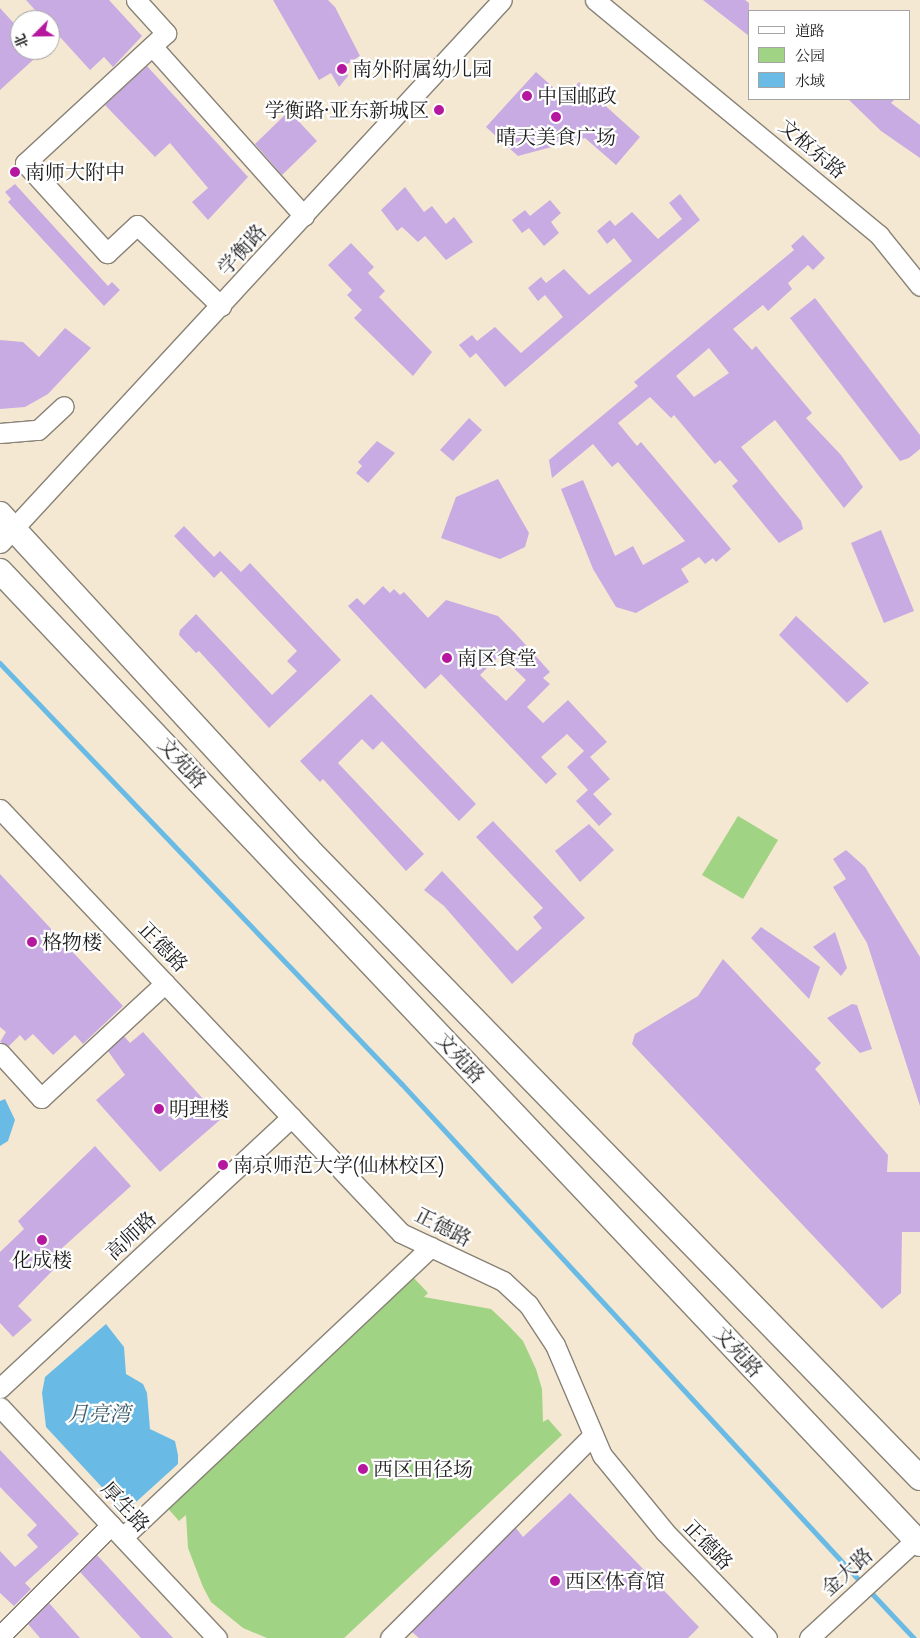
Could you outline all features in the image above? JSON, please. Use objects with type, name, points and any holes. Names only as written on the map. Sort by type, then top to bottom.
[{"type":"main road","name":"文苑路","points":[[5,529],[316,857],[920,1478]]},
{"type":"main road","name":"文苑路","points":[[0,571],[919,1540]]},
{"type":"street","points":[[136,0],[166,33],[25,163],[107,253],[137,225],[221,306]]},
{"type":"street","name":"学衡路","points":[[5,529],[221,306],[502,0]]},
{"type":"street","name":"文枢东路","points":[[595,0],[879,235],[920,286]]},
{"type":"street","points":[[152,46],[304,216]]},
{"type":"street","points":[[0,434],[38,430],[64,406]]},
{"type":"street","name":"正德路","points":[[0,808],[401,1233],[503,1281],[528,1304],[555,1345],[602,1455],[665,1532],[767,1638]]},
{"type":"street","points":[[0,1053],[42,1098],[165,983]]},
{"type":"street","name":"高师路","points":[[0,1388],[292,1117]]},
{"type":"street","points":[[5,1631],[431,1247]]},
{"type":"street","name":"厚生路","points":[[0,1406],[214,1637]]},
{"type":"street","points":[[390,1638],[593,1435]]},
{"type":"street","name":"金大路","points":[[809,1638],[919,1540]]},
{"type":"green space","points":[[738,816],[778,840],[743,899],[702,875]]},
{"type":"green space","name":"西区田径场","points":[[411,1275],[428,1293],[424,1297],[491,1309],[507,1324],[523,1341],[536,1369],[542,1389],[543,1422],[548,1419],[562,1435],[344,1638],[267,1638],[243,1628],[211,1602],[188,1548],[186,1515],[179,1521],[164,1504]]},
{"type":"water","points":[[5,1099],[15,1120],[8,1141],[0,1146],[0,1101]]},
{"type":"water","name":"月亮湾","points":[[106,1324],[124,1347],[126,1374],[143,1384],[147,1393],[150,1429],[175,1441],[178,1455],[178,1464],[125,1512],[46,1427],[42,1393],[45,1377]]},
{"type":"building","points":[[26,0],[109,0],[142,36],[113,67],[104,57],[90,70],[60,37],[60,10],[35,10]]},
{"type":"building","points":[[273,0],[328,0],[335,7],[360,56],[344,66],[348,76],[339,87],[331,73],[319,80]]},
{"type":"building","points":[[703,0],[745,0],[749,3],[748,35]]},
{"type":"building","points":[[0,8],[10,19],[10,60],[33,60],[0,90]]},
{"type":"building","points":[[147,66],[248,177],[208,220],[192,202],[208,188],[170,143],[155,157],[105,105]]},
{"type":"building","name":"晴天美食广场","points":[[536,72],[565,98],[579,82],[640,137],[616,165],[585,138],[518,156],[486,127]]},
{"type":"building","points":[[849,100],[894,100],[891,103],[920,125],[920,158],[881,131]]},
{"type":"building","points":[[289,111],[317,141],[282,175],[255,144]]},
{"type":"building","points":[[15,184],[108,286],[112,282],[120,290],[104,306],[8,202],[11,199],[5,192]]},
{"type":"building","points":[[405,187],[424,212],[432,206],[446,224],[454,217],[473,242],[446,260],[425,236],[418,242],[402,227],[397,231],[381,210]]},
{"type":"building","points":[[680,194],[700,220],[505,387],[476,353],[470,358],[459,345],[472,335],[477,341],[495,327],[521,353],[563,317],[545,295],[538,301],[528,288],[541,277],[546,283],[564,269],[589,295],[632,261],[614,238],[607,244],[597,231],[610,220],[615,226],[632,212],[658,239],[682,219],[669,203]]},
{"type":"building","points":[[550,200],[561,213],[551,222],[559,233],[544,246],[529,228],[522,233],[512,220],[525,210],[530,216]]},
{"type":"building","points":[[803,235],[825,258],[813,270],[808,265],[788,283],[792,289],[768,311],[763,305],[733,329],[752,350],[756,346],[808,408],[812,413],[806,418],[841,455],[863,487],[844,508],[775,420],[741,447],[801,521],[803,529],[779,543],[732,486],[738,481],[720,460],[715,464],[674,415],[671,418],[650,397],[618,423],[637,446],[641,442],[731,549],[716,562],[713,558],[705,564],[699,557],[681,569],[689,582],[636,613],[616,607],[593,569],[561,489],[583,480],[615,556],[633,546],[643,565],[685,541],[618,462],[612,467],[593,444],[552,478],[549,460],[638,386],[634,382],[794,250],[791,246]],"holes":[[[709,348],[729,373],[694,397],[676,376]]]},
{"type":"building","points":[[351,243],[374,267],[368,273],[385,291],[379,297],[432,352],[413,376],[354,318],[362,310],[347,295],[352,290],[328,265]]},
{"type":"building","points":[[815,298],[920,435],[920,449],[909,458],[900,461],[790,318]]},
{"type":"building","points":[[65,328],[91,348],[48,394],[25,407],[0,409],[0,340],[23,342],[39,357]]},
{"type":"building","points":[[469,418],[482,430],[453,461],[440,450]]},
{"type":"building","points":[[377,441],[395,453],[368,483],[356,473],[362,466],[358,462]]},
{"type":"building","points":[[498,479],[529,533],[525,547],[500,559],[441,538],[456,497]]},
{"type":"building","points":[[184,526],[214,557],[220,551],[241,572],[250,563],[341,660],[269,728],[199,651],[196,653],[179,635],[180,630],[196,614],[272,695],[297,671],[287,661],[297,651],[221,571],[214,578],[174,536]]},
{"type":"building","points":[[881,530],[914,611],[884,623],[851,543]]},
{"type":"building","points":[[383,586],[390,593],[394,589],[400,595],[404,592],[428,618],[446,600],[498,616],[550,672],[543,678],[550,684],[527,707],[543,723],[568,700],[607,742],[590,757],[610,779],[593,794],[612,814],[599,826],[576,801],[588,790],[567,767],[584,751],[567,734],[541,757],[557,774],[546,784],[441,674],[425,689],[348,606],[357,598],[364,605]],"holes":[[[500,655],[526,680],[506,701],[480,675]]]},
{"type":"building","points":[[796,616],[869,683],[847,703],[779,635]]},
{"type":"building","points":[[371,694],[476,804],[459,821],[382,741],[373,750],[362,739],[338,763],[424,854],[406,871],[323,779],[320,782],[300,761]]},
{"type":"building","points":[[493,821],[585,918],[512,984],[444,906],[424,890],[442,871],[517,951],[542,928],[533,917],[543,908],[476,837]]},
{"type":"building","points":[[589,824],[614,850],[580,882],[555,851]]},
{"type":"building","points":[[846,850],[865,867],[920,957],[920,1106],[867,943],[833,887],[846,879],[833,859]]},
{"type":"building","name":"格物楼","points":[[0,874],[123,1006],[83,1044],[75,1035],[53,1055],[33,1034],[25,1041],[20,1035],[9,1046],[0,1042],[6,1032],[0,1027]]},
{"type":"building","points":[[761,927],[820,967],[809,999],[751,938]]},
{"type":"building","points":[[835,932],[847,968],[841,976],[813,947]]},
{"type":"building","points":[[723,959],[821,1063],[815,1069],[888,1155],[887,1172],[920,1172],[920,1232],[902,1232],[901,1293],[882,1309],[632,1044],[635,1034],[698,996]]},
{"type":"building","points":[[852,1004],[857,1005],[872,1049],[860,1053],[827,1018]]},
{"type":"building","name":"明理楼","points":[[143,1032],[221,1119],[160,1172],[96,1100],[125,1075],[108,1051],[124,1036],[130,1043]]},
{"type":"building","name":"化成楼","points":[[95,1146],[131,1186],[51,1258],[57,1266],[18,1306],[32,1320],[13,1337],[0,1323],[0,1252],[24,1229],[18,1221]]},
{"type":"building","points":[[0,1450],[79,1534],[25,1583],[31,1589],[14,1606],[0,1593],[0,1551],[15,1567],[38,1547],[27,1535],[37,1525],[0,1487]]},
{"type":"building","name":"西区体育馆","points":[[570,1493],[699,1627],[688,1638],[419,1638],[412,1632],[516,1528],[523,1537]]},
{"type":"building","points":[[97,1555],[173,1638],[141,1638],[80,1572]]},
{"type":"building","points":[[49,1603],[80,1638],[40,1638],[28,1624]]},
{"type":"waterway","points":[[0,663],[402,1084],[862,1583]]},
{"type":"waterway","points":[[869,1590],[914,1638]]},
{"type":"place","name":"南外附属幼儿园","points":[[342,69]]},
{"type":"place","name":"中国邮政","points":[[527,96]]},
{"type":"place","name":"学衡路·亚东新城区","points":[[439,110]]},
{"type":"place","name":"晴天美食广场","points":[[556,117]]},
{"type":"place","name":"南师大附中","points":[[15,172]]},
{"type":"place","name":"南区食堂","points":[[447,658]]},
{"type":"place","name":"格物楼","points":[[32,942]]},
{"type":"place","name":"明理楼","points":[[159,1109]]},
{"type":"place","name":"南京师范大学(仙林校区)","points":[[223,1165]]},
{"type":"place","name":"化成楼","points":[[42,1240]]},
{"type":"place","name":"西区田径场","points":[[363,1469]]},
{"type":"place","name":"西区体育馆","points":[[555,1581]]}]
